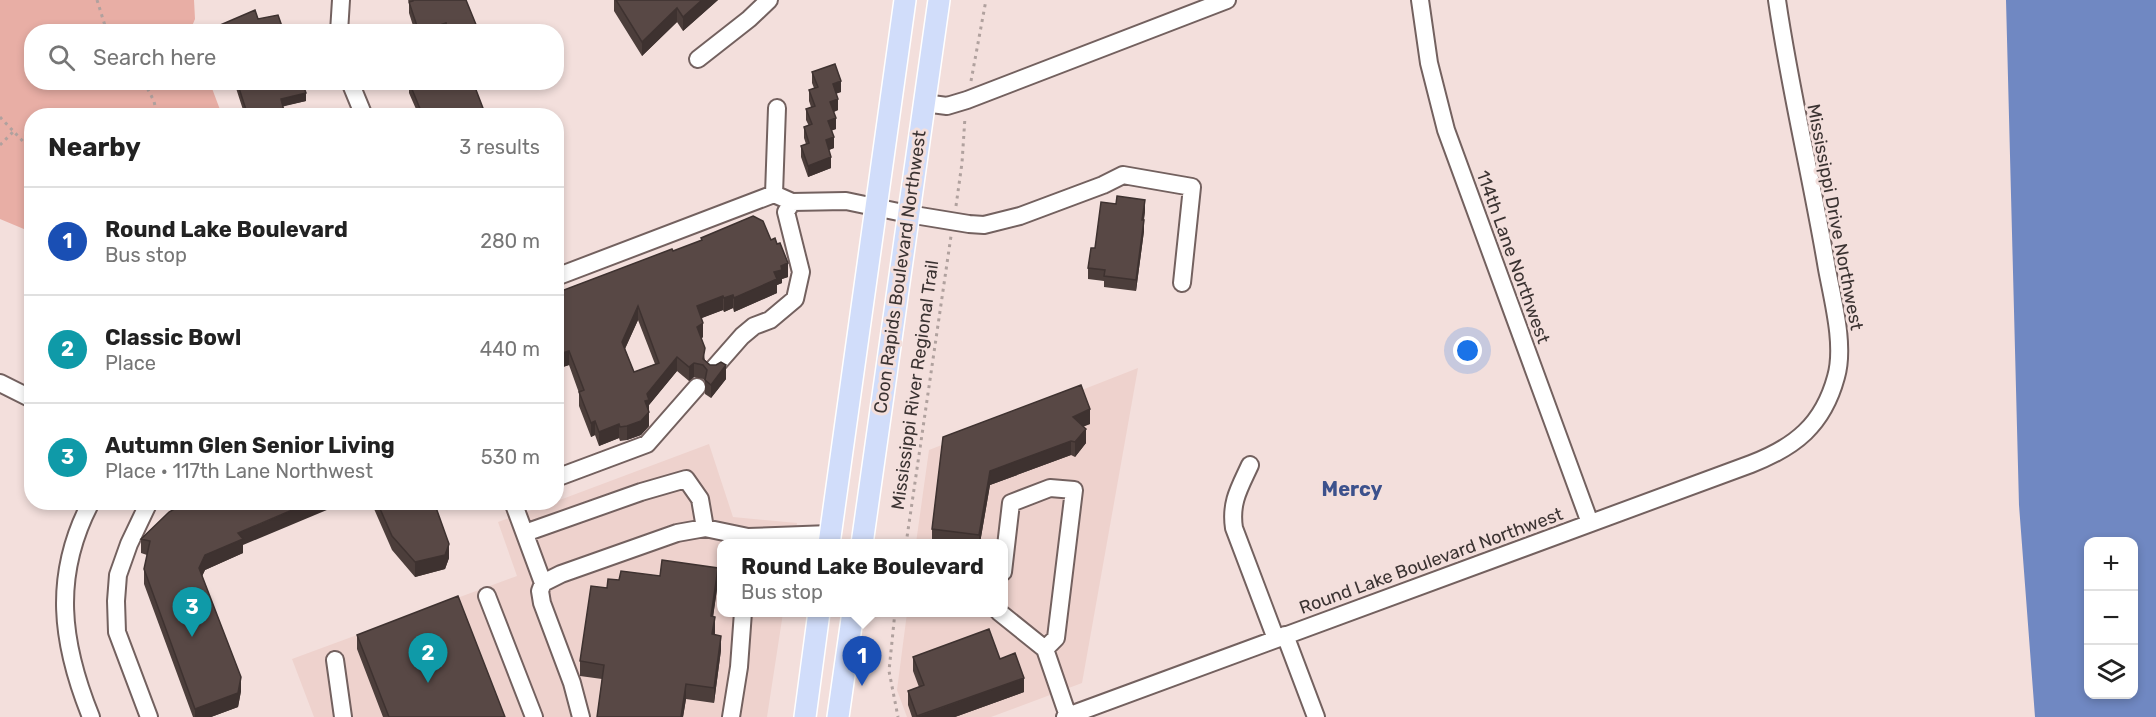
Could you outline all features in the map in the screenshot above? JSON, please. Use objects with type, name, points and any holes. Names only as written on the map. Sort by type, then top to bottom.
[{"type":"main road","name":"Coon Rapids Boulevard Northwest","points":[[829,539],[905,0]]},
{"type":"main road","name":"Coon Rapids Boulevard Northwest","points":[[863,539],[939,0]]},
{"type":"main road","points":[[805,717],[818,617]]},
{"type":"main road","points":[[838,717],[852,617]]},
{"type":"street","points":[[340,24],[341,0]]},
{"type":"street","points":[[698,59],[749,19],[769,0]]},
{"type":"street","points":[[924,103],[947,106],[967,100],[1227,0]]},
{"type":"street","name":"114th Lane Northwest","points":[[1420,0],[1429,63],[1446,130],[1590,523]]},
{"type":"street","name":"Mississippi Drive Northwest","points":[[1777,0],[1791,92],[1821,236],[1839,351],[1837,375],[1830,396],[1819,418],[1806,433]]},
{"type":"street","points":[[353,90],[361,108]]},
{"type":"street","points":[[774,194],[777,108]]},
{"type":"street","points":[[564,274],[774,194],[792,202],[846,201],[969,224],[1001,222],[1103,185],[1123,175],[1192,187],[1182,283]]},
{"type":"street","points":[[714,369],[742,336],[754,326],[770,320],[795,299],[801,272],[786,212],[792,202]]},
{"type":"street","points":[[0,383],[24,395]]},
{"type":"street","points":[[564,475],[647,444],[697,387]]},
{"type":"street","name":"Round Lake Boulevard Northwest","points":[[1067,716],[1771,456],[1787,448],[1806,433]]},
{"type":"street","points":[[1250,465],[1234,500],[1232,514],[1234,528],[1316,717]]},
{"type":"street","points":[[525,533],[686,479],[700,500],[705,528]]},
{"type":"street","points":[[1007,539],[1011,503],[1050,488],[1074,490],[1056,638],[1045,649]]},
{"type":"street","points":[[87,510],[75,540],[64,607],[69,652],[91,717]]},
{"type":"street","points":[[145,510],[118,574],[116,601],[117,632],[148,717]]},
{"type":"street","points":[[516,510],[543,583],[540,591],[542,603],[572,683],[581,717]]},
{"type":"street","points":[[543,583],[561,574],[677,533],[705,528],[744,539]]},
{"type":"street","points":[[488,596],[534,717]]},
{"type":"street","points":[[731,717],[739,667],[743,617]]},
{"type":"street","points":[[1005,617],[1045,649],[1067,716]]},
{"type":"street","points":[[334,660],[342,717]]},
{"type":"path","points":[[97,0],[104,24]]},
{"type":"path","points":[[970,87],[986,0]]},
{"type":"path","points":[[148,90],[156,108]]},
{"type":"path","points":[[954,214],[962,163],[966,109]]},
{"type":"path","points":[[0,117],[24,143]]},
{"type":"path","points":[[0,145],[13,132]]},
{"type":"path","name":"Mississippi River Regional Trail","points":[[907,539],[951,231]]},
{"type":"path","points":[[894,617],[889,671],[898,717]]},
{"type":"shaded area","points":[[0,0],[194,0],[195,19],[193,24],[24,24],[24,90],[213,90],[219,108],[24,108],[24,229],[0,219]]},
{"type":"shaded area","points":[[1138,368],[1082,683],[991,717],[907,717],[897,690],[906,617],[1008,617],[1008,539],[917,539],[929,450]]},
{"type":"shaded area","points":[[709,444],[733,517],[797,523],[795,539],[717,539],[717,617],[782,617],[767,717],[314,717],[292,659],[517,576],[498,522],[531,510],[564,510],[564,498]]},
{"type":"water","points":[[2006,0],[2156,0],[2156,717],[2035,717],[2019,505]]},
{"type":"building","points":[[466,0],[476,24],[416,24],[409,2]]},
{"type":"building","points":[[616,0],[702,0],[683,17],[677,8],[642,42]]},
{"type":"building","points":[[255,10],[258,19],[278,15],[281,24],[223,24]]},
{"type":"building","points":[[835,64],[841,81],[833,84],[838,99],[830,102],[836,118],[828,121],[834,137],[826,140],[831,157],[808,166],[801,146],[809,143],[804,127],[812,124],[806,109],[815,106],[809,90],[818,87],[812,72]]},
{"type":"building","points":[[240,90],[305,90],[306,93],[281,99],[283,108],[245,108]]},
{"type":"building","points":[[412,90],[476,90],[483,108],[420,108]]},
{"type":"building","points":[[1117,196],[1145,200],[1136,280],[1104,276],[1105,270],[1088,268],[1091,248],[1095,248],[1101,202],[1116,204]]},
{"type":"building","points":[[753,216],[763,221],[771,240],[775,238],[777,244],[780,243],[788,263],[781,266],[782,270],[774,272],[777,279],[734,298],[733,295],[724,298],[723,296],[697,306],[703,323],[697,327],[705,348],[703,359],[710,365],[721,362],[726,365],[711,385],[705,380],[707,370],[703,365],[694,363],[689,367],[677,357],[647,394],[649,400],[645,401],[649,412],[641,421],[620,427],[619,424],[599,432],[595,421],[591,423],[579,392],[584,390],[569,351],[564,353],[564,290],[702,240],[701,238]],"holes":[[[638,306],[659,363],[634,372],[622,342]]]},
{"type":"building","points":[[1081,385],[1090,409],[1073,417],[1086,429],[1075,442],[1071,441],[990,471],[979,535],[932,529],[943,437]]},
{"type":"building","points":[[173,510],[292,510],[238,533],[243,539],[205,555],[199,568],[241,677],[238,693],[195,709],[144,569],[150,541],[141,539]]},
{"type":"building","points":[[381,510],[437,510],[449,544],[445,555],[415,562],[392,536]]},
{"type":"building","points":[[662,560],[717,568],[711,616],[715,617],[712,634],[721,636],[714,688],[686,684],[681,717],[597,717],[604,665],[580,661],[591,586],[607,588],[608,579],[619,580],[621,571],[660,576]]},
{"type":"building","points":[[458,596],[505,717],[389,717],[357,635]]},
{"type":"building","points":[[989,629],[1000,659],[1015,653],[1024,678],[917,716],[908,691],[924,685],[913,657]]},
{"type":"place","name":"Autumn Glen Senior Living","points":[[192,637]]},
{"type":"place","name":"Classic Bowl","points":[[428,683]]},
{"type":"place","name":"Round Lake Boulevard","points":[[862,686]]},
{"type":"district","name":"Mercy","points":[[1352,489]]}]
